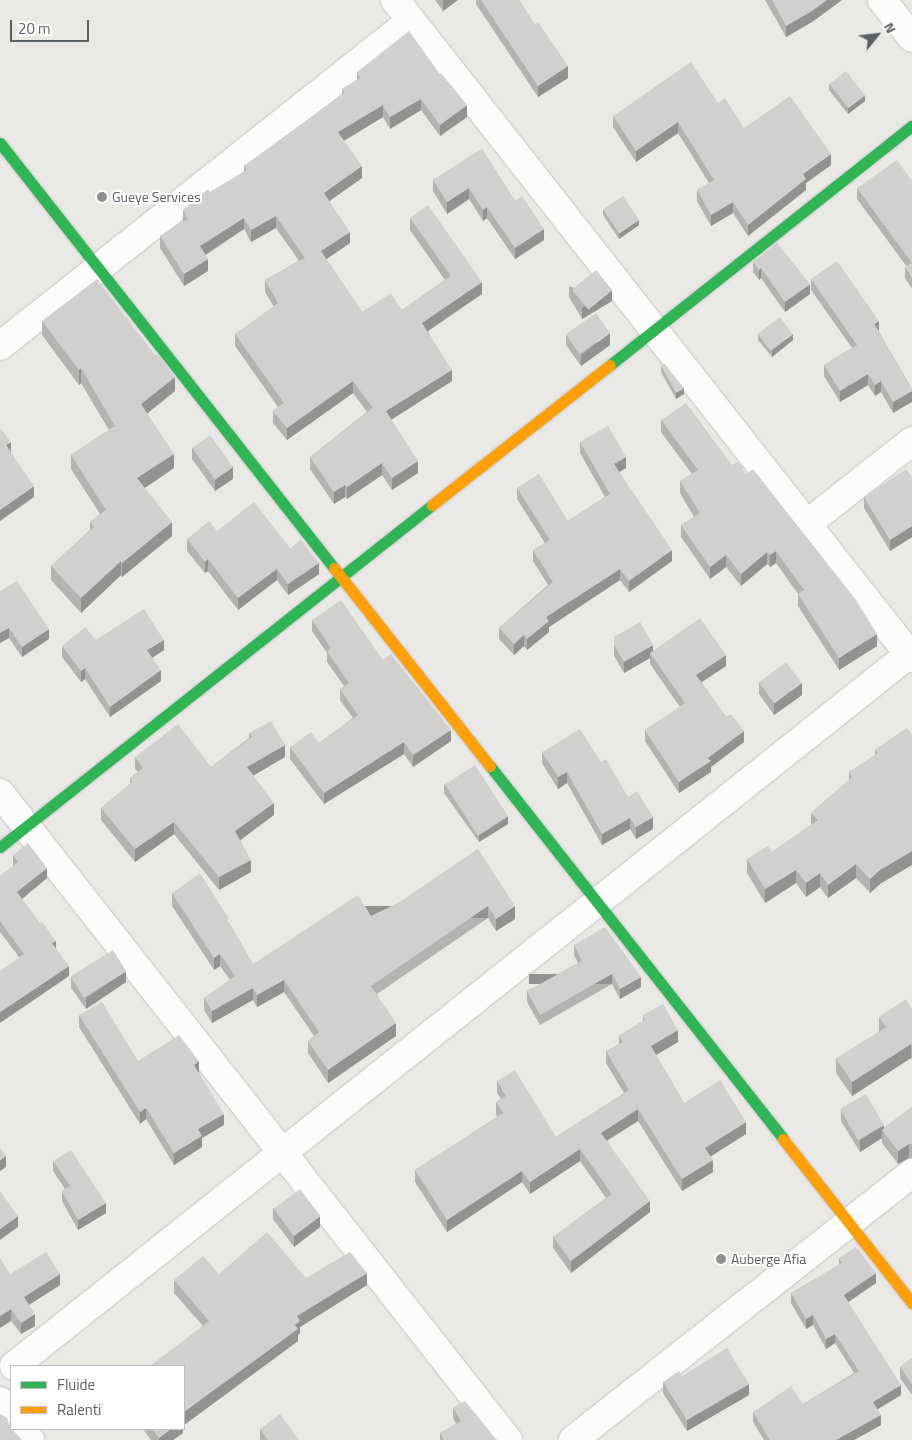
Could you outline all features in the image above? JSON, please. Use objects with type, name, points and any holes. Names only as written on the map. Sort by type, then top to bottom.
[{"type":"street","points":[[15,1365],[911,655],[395,0]]},
{"type":"street","points":[[882,0],[912,38]]},
{"type":"street","points":[[0,346],[411,21]]},
{"type":"street","points":[[0,846],[912,126]]},
{"type":"street","points":[[0,143],[912,1303]]},
{"type":"street","points":[[807,524],[912,441]]},
{"type":"street","points":[[0,793],[508,1440]]},
{"type":"street","points":[[573,1440],[912,1173]]},
{"type":"street","points":[[0,1378],[10,1370]]},
{"type":"street","points":[[0,1401],[10,1415]]},
{"type":"building","points":[[481,0],[519,0],[535,24],[538,22],[568,66],[538,86]]},
{"type":"building","points":[[772,0],[827,0],[786,26]]},
{"type":"building","points":[[409,31],[440,74],[467,105],[440,125],[421,99],[390,117],[383,105],[338,132],[362,166],[324,193],[350,232],[321,251],[362,312],[391,293],[402,310],[451,276],[410,218],[428,205],[482,282],[422,323],[452,370],[386,411],[418,461],[392,478],[382,463],[347,487],[345,485],[334,492],[310,457],[373,408],[353,381],[287,428],[273,411],[284,403],[235,334],[278,303],[265,280],[305,258],[276,216],[251,230],[244,218],[200,246],[208,259],[184,274],[160,236],[188,219],[183,210],[208,189],[210,192],[247,170],[244,166],[344,93],[342,89],[360,78],[357,72]]},
{"type":"building","points":[[691,62],[718,103],[725,98],[744,128],[790,96],[831,154],[803,174],[806,179],[748,225],[733,202],[711,215],[697,190],[714,180],[678,122],[636,151],[613,116]]},
{"type":"building","points":[[846,71],[865,95],[849,108],[829,84]]},
{"type":"building","points":[[482,149],[515,201],[522,196],[544,229],[515,248],[487,207],[483,210],[469,188],[447,202],[433,180]]},
{"type":"building","points":[[897,160],[912,181],[912,263],[857,188]]},
{"type":"building","points":[[623,196],[639,220],[619,233],[603,209]]},
{"type":"building","points":[[777,243],[810,284],[785,302],[761,268],[759,270],[753,262]]},
{"type":"building","points":[[837,261],[879,321],[874,324],[912,389],[912,391],[893,402],[881,381],[875,385],[868,374],[840,391],[824,365],[857,345],[811,279]]},
{"type":"building","points":[[912,263],[912,278],[905,267]]},
{"type":"building","points":[[596,270],[612,290],[588,310],[572,290]]},
{"type":"building","points":[[97,279],[155,355],[157,354],[175,377],[141,404],[174,454],[137,478],[172,522],[122,563],[121,561],[81,598],[51,566],[94,527],[90,522],[106,510],[71,455],[115,426],[81,368],[79,370],[42,321]]},
{"type":"building","points":[[596,313],[610,333],[579,354],[566,334]]},
{"type":"building","points":[[780,317],[793,334],[770,351],[758,334]]},
{"type":"building","points":[[665,364],[684,388],[676,393],[661,366]]},
{"type":"building","points":[[686,403],[732,465],[738,462],[746,474],[753,469],[856,600],[877,634],[839,658],[798,594],[804,590],[776,551],[770,555],[767,552],[741,574],[726,555],[710,567],[681,525],[700,513],[680,481],[698,470],[661,420]]},
{"type":"building","points":[[608,426],[626,457],[614,464],[672,550],[629,581],[620,569],[546,617],[549,621],[527,639],[524,635],[514,644],[499,628],[553,582],[533,550],[550,540],[517,488],[539,474],[568,521],[610,494],[580,442]]},
{"type":"building","points":[[0,428],[11,442],[6,445],[34,486],[0,510]]},
{"type":"building","points":[[210,435],[233,467],[215,479],[192,448]]},
{"type":"building","points":[[906,469],[912,477],[912,526],[890,540],[864,497]]},
{"type":"building","points":[[254,502],[290,548],[301,540],[319,563],[288,584],[277,569],[238,598],[208,559],[205,562],[187,539],[209,521],[217,531]]},
{"type":"building","points":[[17,581],[49,629],[22,647],[9,628],[0,633],[0,591]]},
{"type":"building","points":[[341,600],[383,660],[391,654],[451,730],[413,755],[404,742],[324,793],[290,747],[311,732],[319,743],[358,715],[340,689],[349,683],[327,651],[331,648],[312,620]]},
{"type":"building","points":[[144,609],[164,640],[147,650],[161,670],[110,707],[85,668],[81,671],[62,646],[85,627],[96,640]]},
{"type":"building","points":[[700,618],[726,655],[696,675],[726,717],[731,714],[744,731],[708,758],[711,761],[679,782],[645,730],[685,703],[650,653]]},
{"type":"building","points":[[640,622],[653,645],[624,662],[614,645],[614,637]]},
{"type":"building","points":[[786,662],[802,683],[774,703],[759,682]]},
{"type":"building","points":[[271,721],[285,745],[247,767],[274,803],[235,831],[251,860],[219,877],[174,822],[135,849],[101,808],[132,782],[130,778],[143,768],[135,757],[178,724],[211,767],[252,737],[249,733]]},
{"type":"building","points":[[907,728],[912,735],[912,851],[880,870],[870,879],[856,864],[828,885],[820,873],[806,883],[796,870],[765,889],[747,859],[768,846],[772,852],[818,820],[811,813],[852,777],[849,772],[878,753],[875,750]]},
{"type":"building","points":[[580,729],[601,762],[606,759],[628,797],[637,791],[653,817],[636,827],[630,818],[602,834],[567,772],[558,777],[542,752]]},
{"type":"building","points":[[475,765],[508,816],[478,836],[445,785]]},
{"type":"building","points":[[28,843],[47,868],[17,892],[56,941],[52,943],[69,966],[0,1012],[0,971],[24,954],[0,921],[0,876],[18,862],[13,855]]},
{"type":"building","points":[[478,849],[515,906],[496,919],[488,906],[371,986],[396,1023],[328,1070],[308,1041],[319,1032],[284,980],[257,995],[253,988],[212,1011],[204,998],[235,976],[220,954],[214,958],[172,893],[200,873],[229,919],[227,920],[253,964],[358,895],[371,916],[402,901]]},
{"type":"building","points":[[605,927],[641,977],[620,989],[612,974],[540,1015],[527,991],[582,961],[574,945]]},
{"type":"building","points":[[113,950],[126,971],[84,998],[71,976]]},
{"type":"building","points":[[906,999],[912,1009],[912,1045],[852,1082],[836,1059],[886,1027],[879,1017]]},
{"type":"building","points":[[102,1002],[138,1061],[179,1035],[199,1061],[194,1065],[224,1114],[198,1129],[202,1136],[174,1153],[146,1108],[140,1112],[79,1015]]},
{"type":"building","points":[[663,1004],[678,1030],[651,1046],[684,1103],[720,1080],[746,1122],[705,1148],[713,1160],[682,1179],[638,1109],[601,1133],[650,1201],[571,1261],[553,1237],[612,1194],[580,1149],[530,1182],[522,1171],[447,1220],[415,1170],[503,1113],[496,1102],[506,1096],[497,1081],[515,1070],[556,1137],[629,1090],[606,1051],[623,1042],[619,1036],[645,1020],[643,1015]]},
{"type":"building","points":[[866,1094],[884,1125],[858,1140],[840,1109]]},
{"type":"building","points":[[912,1107],[912,1144],[898,1151],[882,1130]]},
{"type":"building","points":[[0,1147],[6,1156],[0,1160]]},
{"type":"building","points":[[71,1150],[106,1203],[78,1220],[62,1191],[70,1186],[53,1161]]},
{"type":"building","points":[[300,1189],[320,1216],[294,1236],[274,1209]]},
{"type":"building","points":[[0,1191],[18,1216],[0,1229]]},
{"type":"building","points":[[267,1232],[306,1278],[350,1252],[367,1273],[297,1316],[300,1321],[295,1325],[298,1329],[185,1411],[185,1365],[151,1365],[209,1321],[174,1280],[203,1256],[219,1274]]},
{"type":"building","points":[[856,1247],[876,1273],[844,1295],[901,1385],[873,1402],[881,1415],[836,1440],[770,1440],[753,1412],[791,1386],[803,1404],[859,1371],[835,1334],[826,1339],[813,1315],[806,1319],[791,1293],[842,1263],[839,1258]]},
{"type":"building","points":[[46,1252],[60,1274],[24,1297],[35,1314],[21,1323],[11,1309],[0,1316],[0,1258],[10,1274]]},
{"type":"building","points":[[727,1348],[749,1384],[687,1420],[663,1382],[679,1371],[682,1376]]},
{"type":"building","points":[[912,1358],[912,1384],[900,1367]]},
{"type":"building","points":[[465,1401],[497,1440],[444,1440],[440,1433],[461,1421],[453,1408]]},
{"type":"building","points":[[280,1414],[299,1440],[268,1440],[260,1429]]},
{"type":"building","points":[[0,1415],[7,1418],[10,1430],[13,1430],[22,1440],[0,1440]]},
{"type":"building","points":[[153,1430],[170,1430],[159,1438]]},
{"type":"traffic: fast","points":[[610,365],[912,126]]},
{"type":"traffic: fast","points":[[0,143],[334,568]]},
{"type":"traffic: fast","points":[[0,847],[432,505]]},
{"type":"traffic: fast","points":[[490,766],[783,1139]]},
{"type":"traffic: slow","points":[[432,505],[610,365]]},
{"type":"traffic: slow","points":[[334,568],[490,766]]},
{"type":"traffic: slow","points":[[783,1139],[912,1303]]},
{"type":"place","name":"Gueye Services","points":[[102,197]]},
{"type":"place","name":"Auberge Afia","points":[[721,1259]]}]
